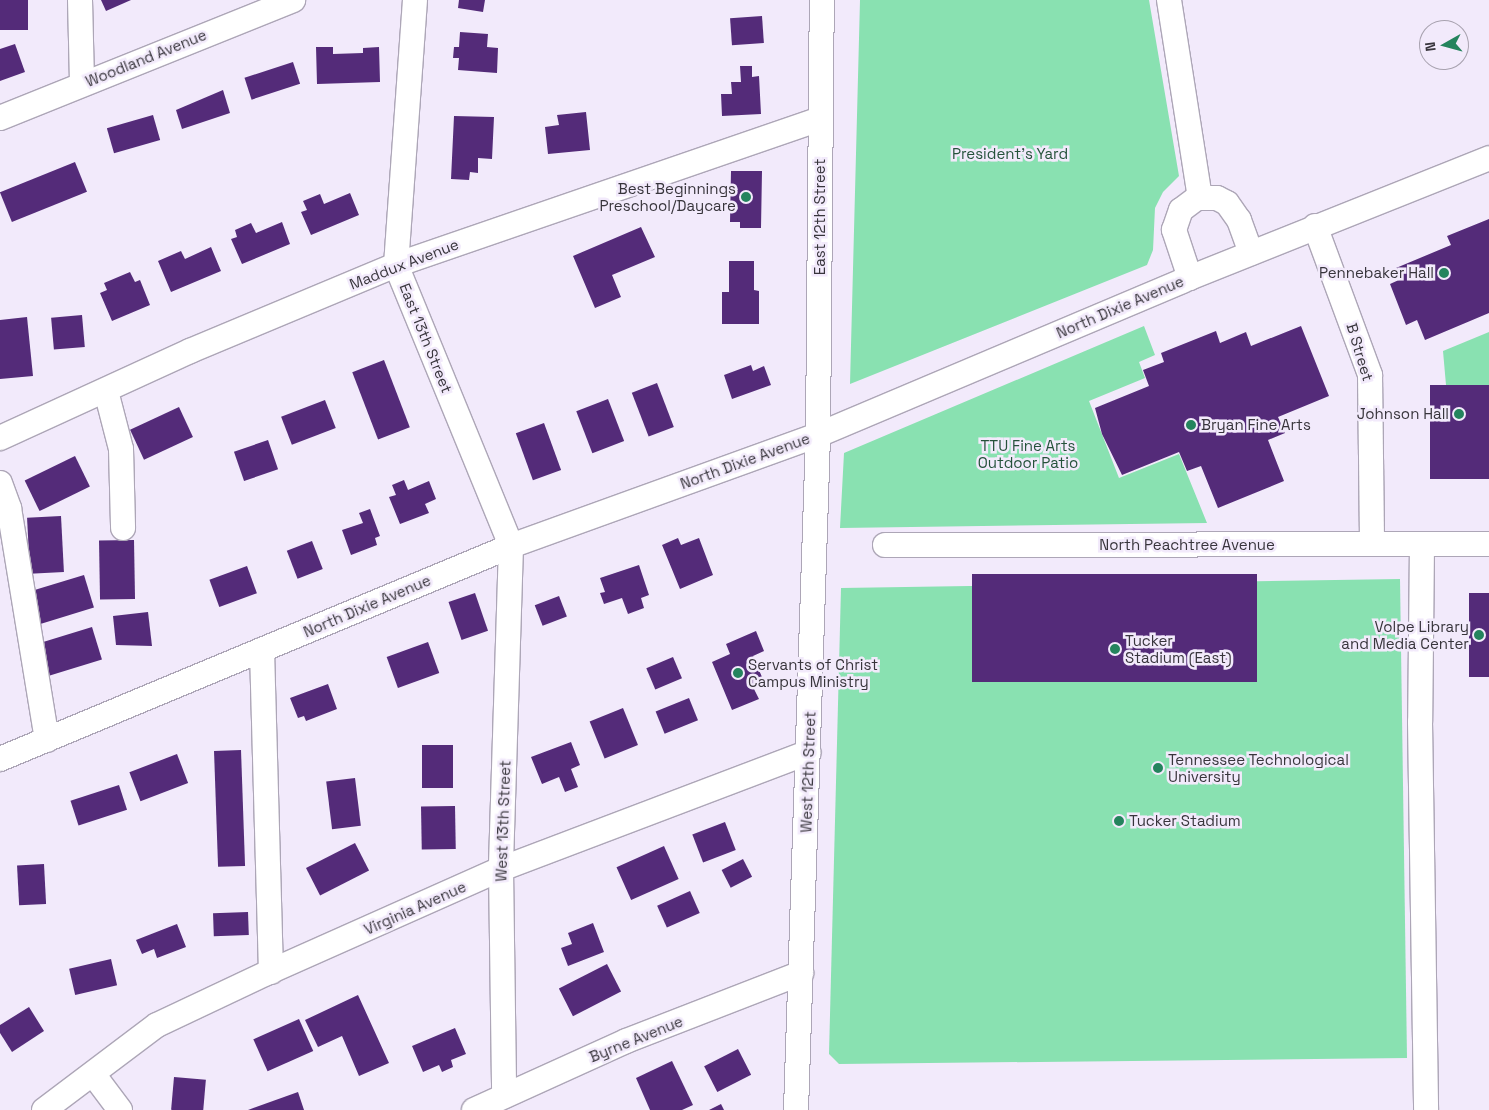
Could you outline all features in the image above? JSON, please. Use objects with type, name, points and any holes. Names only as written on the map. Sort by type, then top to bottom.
[{"type":"street","points":[[80,0],[82,84]]},
{"type":"street","name":"Woodland Avenue","points":[[0,118],[293,0]]},
{"type":"street","name":"East 13th Street","points":[[415,0],[396,265],[511,546]]},
{"type":"street","name":"East 12th Street","points":[[818,435],[822,0]]},
{"type":"street","points":[[1169,0],[1200,198]]},
{"type":"street","name":"Maddux Avenue","points":[[0,438],[190,351],[396,265],[820,119]]},
{"type":"street","name":"North Dixie Avenue","points":[[0,759],[511,546],[818,435],[1251,252],[1489,158]]},
{"type":"street","points":[[1190,278],[1174,230],[1181,210],[1200,198],[1217,198],[1234,211],[1251,252]]},
{"type":"street","name":"B Street","points":[[1315,226],[1370,375],[1372,544]]},
{"type":"street","points":[[106,391],[121,450],[123,528]]},
{"type":"street","name":"West 12th Street","points":[[796,1110],[818,435]]},
{"type":"street","points":[[0,483],[10,508],[47,740]]},
{"type":"street","name":"North Peachtree Avenue","points":[[885,545],[1489,544]]},
{"type":"street","points":[[1422,545],[1420,722],[1426,1110]]},
{"type":"street","name":"West 13th Street","points":[[504,1096],[501,869],[511,546]]},
{"type":"street","points":[[262,650],[271,972]]},
{"type":"street","name":"Virginia Avenue","points":[[44,1110],[157,1025],[501,869],[809,752]]},
{"type":"street","name":"Byrne Avenue","points":[[474,1110],[626,1041],[801,974]]},
{"type":"street","points":[[93,1074],[120,1110]]},
{"type":"green space","name":"President's Yard","points":[[860,0],[1149,0],[1179,176],[1163,192],[1155,208],[1153,250],[1147,265],[850,384]]},
{"type":"green space","name":"TTU Fine Arts Outdoor Patio","points":[[1144,326],[1155,355],[1139,362],[1145,378],[1089,401],[1119,478],[1179,454],[1207,523],[840,528],[844,453]]},
{"type":"green space","points":[[1489,332],[1489,385],[1446,385],[1443,351]]},
{"type":"green space","name":"Tucker Stadium","points":[[1400,579],[1407,1058],[839,1064],[829,1054],[841,588]]},
{"type":"building","points":[[0,0],[28,0],[28,30],[0,30]]},
{"type":"building","points":[[101,0],[131,0],[106,11]]},
{"type":"building","points":[[459,0],[485,0],[483,12],[458,8]]},
{"type":"building","points":[[762,16],[764,43],[732,45],[730,18]]},
{"type":"building","points":[[460,32],[488,34],[487,47],[498,48],[497,73],[458,70],[459,58],[453,58],[454,47],[459,47]]},
{"type":"building","points":[[15,44],[25,72],[0,81],[0,49]]},
{"type":"building","points":[[316,47],[333,47],[333,54],[363,53],[363,48],[379,47],[380,82],[317,84]]},
{"type":"building","points":[[293,62],[300,84],[252,100],[244,78]]},
{"type":"building","points":[[740,66],[752,66],[752,77],[759,76],[761,114],[722,116],[721,94],[732,94],[731,82],[741,82]]},
{"type":"building","points":[[223,90],[230,113],[182,129],[176,110]]},
{"type":"building","points":[[586,112],[590,150],[548,154],[545,127],[559,125],[557,115]]},
{"type":"building","points":[[153,115],[160,140],[114,153],[107,128]]},
{"type":"building","points":[[454,116],[494,117],[492,159],[478,158],[478,173],[470,172],[469,180],[451,179]]},
{"type":"building","points":[[75,162],[87,192],[12,222],[0,192]]},
{"type":"building","name":"Best Beginnings Preschool/Daycare","points":[[731,171],[762,171],[761,228],[740,228],[740,222],[730,222]]},
{"type":"building","points":[[350,193],[359,215],[311,235],[301,212],[307,210],[303,201],[320,194],[324,204]]},
{"type":"building","name":"Pennebaker Hall","points":[[1489,219],[1489,313],[1425,340],[1417,320],[1406,325],[1390,284],[1401,279],[1396,268],[1451,245],[1447,236]]},
{"type":"building","points":[[282,222],[290,244],[242,264],[231,239],[237,237],[235,230],[251,223],[256,233]]},
{"type":"building","points":[[641,227],[655,257],[612,275],[621,297],[595,308],[573,256]]},
{"type":"building","points":[[211,247],[221,271],[171,292],[158,261],[181,251],[185,259]]},
{"type":"building","points":[[729,261],[754,261],[754,290],[759,291],[759,324],[722,324],[722,292],[729,292]]},
{"type":"building","points":[[130,272],[135,282],[140,280],[150,305],[112,321],[100,293],[107,290],[104,283]]},
{"type":"building","points":[[82,315],[85,347],[54,350],[51,318]]},
{"type":"building","points":[[27,317],[33,376],[0,379],[0,320]]},
{"type":"building","name":"Bryan Fine Arts","points":[[1301,326],[1329,396],[1278,417],[1285,433],[1268,440],[1284,481],[1218,508],[1201,466],[1187,471],[1179,452],[1122,475],[1102,434],[1095,408],[1149,386],[1143,370],[1164,362],[1161,353],[1216,331],[1220,343],[1246,332],[1251,346]]},
{"type":"building","points":[[384,360],[410,427],[378,439],[352,372]]},
{"type":"building","points":[[751,365],[753,371],[764,366],[771,385],[732,399],[724,375]]},
{"type":"building","points":[[657,383],[674,427],[649,437],[632,393]]},
{"type":"building","name":"Johnson Hall","points":[[1430,385],[1489,385],[1489,479],[1430,479]]},
{"type":"building","points":[[608,399],[624,441],[592,453],[576,411]]},
{"type":"building","points":[[325,400],[336,428],[292,445],[281,417]]},
{"type":"building","points":[[179,407],[193,437],[144,460],[130,430]]},
{"type":"building","points":[[544,423],[561,470],[533,480],[516,433]]},
{"type":"building","points":[[268,440],[278,469],[244,481],[234,452]]},
{"type":"building","points":[[75,456],[90,487],[40,511],[25,481]]},
{"type":"building","points":[[404,480],[408,490],[429,481],[436,499],[425,504],[429,513],[400,524],[389,497],[396,495],[392,485]]},
{"type":"building","points":[[370,509],[380,536],[375,538],[377,545],[351,555],[342,530],[363,523],[359,513]]},
{"type":"building","points":[[61,516],[64,572],[30,574],[27,518]]},
{"type":"building","points":[[678,538],[681,545],[699,538],[713,575],[680,589],[662,545]]},
{"type":"building","points":[[134,540],[135,599],[100,600],[99,541]]},
{"type":"building","points":[[312,541],[323,569],[298,579],[287,551]]},
{"type":"building","points":[[639,565],[649,595],[641,598],[644,608],[628,614],[622,598],[604,604],[600,593],[605,592],[600,578]]},
{"type":"building","points":[[247,566],[257,593],[219,607],[209,580]]},
{"type":"building","name":"Tucker Stadium (East)","points":[[972,574],[1257,574],[1257,682],[972,682]]},
{"type":"building","points":[[84,575],[94,608],[40,624],[30,591]]},
{"type":"building","points":[[475,593],[488,631],[462,640],[449,602]]},
{"type":"building","name":"Volpe Library and Media Center","points":[[1469,593],[1489,593],[1489,677],[1469,677]]},
{"type":"building","points":[[559,596],[567,617],[543,626],[535,605]]},
{"type":"building","points":[[148,612],[152,646],[116,645],[113,616]]},
{"type":"building","points":[[92,627],[102,660],[47,676],[37,644]]},
{"type":"building","name":"Servants of Christ Campus Ministry","points":[[756,631],[764,651],[753,656],[765,684],[754,689],[759,699],[732,710],[712,662],[730,654],[726,644]]},
{"type":"building","points":[[428,642],[439,673],[398,688],[387,657]]},
{"type":"building","points":[[673,657],[682,678],[655,690],[646,668]]},
{"type":"building","points":[[328,684],[337,709],[306,721],[304,716],[298,718],[290,698]]},
{"type":"building","points":[[689,698],[698,720],[665,734],[656,711]]},
{"type":"building","points":[[623,708],[638,745],[605,759],[590,721]]},
{"type":"building","points":[[571,742],[580,765],[571,769],[578,787],[565,792],[559,777],[542,784],[531,757]]},
{"type":"building","points":[[422,745],[453,745],[453,788],[422,788]]},
{"type":"building","points":[[241,750],[245,866],[218,867],[214,751]]},
{"type":"building","points":[[177,754],[188,783],[140,801],[129,772]]},
{"type":"building","points":[[355,778],[361,826],[332,829],[326,782]]},
{"type":"building","points":[[119,785],[127,810],[79,825],[70,801]]},
{"type":"building","points":[[455,806],[456,849],[422,850],[421,807]]},
{"type":"building","points":[[725,822],[736,850],[703,863],[692,835]]},
{"type":"building","points":[[355,843],[369,871],[320,896],[306,868]]},
{"type":"building","points":[[664,846],[679,879],[631,900],[616,867]]},
{"type":"building","points":[[743,859],[752,877],[731,888],[722,870]]},
{"type":"building","points":[[44,864],[46,904],[19,905],[17,865]]},
{"type":"building","points":[[690,891],[700,913],[667,928],[657,906]]},
{"type":"building","points":[[248,912],[249,935],[214,936],[213,913]]},
{"type":"building","points":[[593,923],[604,952],[568,966],[561,948],[572,944],[568,933]]},
{"type":"building","points":[[177,924],[186,947],[157,958],[154,949],[142,954],[136,940]]},
{"type":"building","points":[[111,959],[117,985],[75,995],[69,969]]},
{"type":"building","points":[[607,964],[621,992],[573,1016],[559,989]]},
{"type":"building","points":[[358,995],[389,1063],[359,1076],[342,1036],[318,1047],[305,1020]]},
{"type":"building","points":[[29,1007],[44,1031],[12,1052],[0,1033],[0,1025]]},
{"type":"building","points":[[299,1019],[313,1051],[268,1071],[253,1039]]},
{"type":"building","points":[[455,1028],[466,1054],[451,1060],[453,1067],[442,1072],[439,1065],[423,1072],[412,1046]]},
{"type":"building","points":[[738,1049],[751,1075],[717,1092],[704,1066]]},
{"type":"building","points":[[672,1061],[693,1105],[682,1110],[650,1110],[636,1078]]},
{"type":"building","points":[[174,1077],[206,1080],[203,1110],[171,1110]]},
{"type":"building","points":[[298,1092],[304,1110],[248,1110]]},
{"type":"building","points":[[721,1104],[724,1110],[709,1110]]},
{"type":"place","name":"Best Beginnings Preschool/Daycare","points":[[746,197]]},
{"type":"place","name":"Pennebaker Hall","points":[[1444,273]]},
{"type":"place","name":"Johnson Hall","points":[[1459,414]]},
{"type":"place","name":"Bryan Fine Arts","points":[[1191,425]]},
{"type":"place","name":"Volpe Library and Media Center","points":[[1479,635]]},
{"type":"place","name":"Tucker Stadium (East)","points":[[1115,649]]},
{"type":"place","name":"Servants of Christ Campus Ministry","points":[[738,673]]},
{"type":"place","name":"Tennessee Technological University","points":[[1158,768]]},
{"type":"place","name":"Tucker Stadium","points":[[1119,821]]}]
